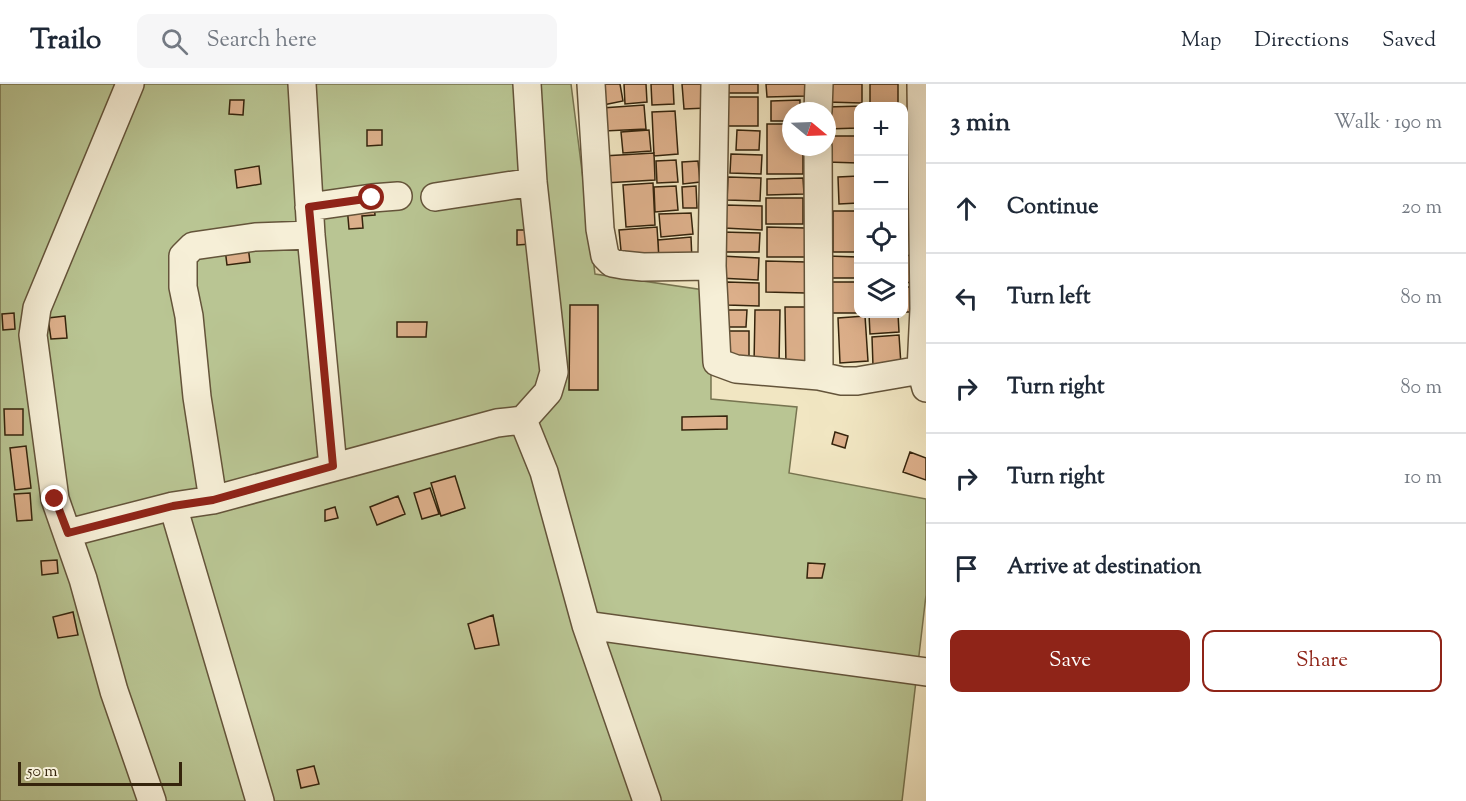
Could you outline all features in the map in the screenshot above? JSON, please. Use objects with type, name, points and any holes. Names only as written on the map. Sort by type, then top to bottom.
[{"type":"street","points":[[130,84],[37,308],[33,335],[55,499],[83,579],[114,691],[152,801]]},
{"type":"street","points":[[302,84],[310,235],[333,466]]},
{"type":"street","points":[[68,533],[173,506],[213,500],[497,423],[523,420],[548,392],[554,372],[534,182],[527,84]]},
{"type":"street","points":[[591,84],[600,229],[605,256],[612,263],[643,267],[712,266]]},
{"type":"street","points":[[716,84],[712,266],[717,362],[744,370],[819,376],[842,381],[923,379],[925,309],[921,84]]},
{"type":"street","points":[[818,102],[819,84]]},
{"type":"street","points":[[818,156],[819,376]]},
{"type":"street","points":[[435,197],[534,182]]},
{"type":"street","points":[[309,207],[398,196]]},
{"type":"street","points":[[213,500],[197,397],[189,316],[183,287],[183,256],[193,246],[255,237],[310,235]]},
{"type":"street","points":[[523,420],[544,472],[586,625],[647,801]]},
{"type":"street","points":[[173,506],[260,801]]},
{"type":"street","points":[[586,625],[926,672]]},
{"type":"green space","points":[[0,84],[571,84],[595,274],[711,291],[711,399],[797,407],[789,473],[926,499],[926,595],[902,801],[0,801]]},
{"type":"building","points":[[594,84],[620,84],[623,101],[598,106]]},
{"type":"building","points":[[624,84],[646,84],[647,102],[625,104]]},
{"type":"building","points":[[651,84],[673,84],[674,104],[652,105]]},
{"type":"building","points":[[682,84],[706,84],[707,108],[684,109]]},
{"type":"building","points":[[724,84],[758,84],[758,93],[724,93]]},
{"type":"building","points":[[766,84],[806,84],[806,96],[767,97]]},
{"type":"building","points":[[827,84],[862,84],[862,102],[827,102]]},
{"type":"building","points":[[870,84],[898,84],[898,102],[870,102]]},
{"type":"building","points":[[726,97],[758,97],[758,126],[726,126]]},
{"type":"building","points":[[230,100],[244,100],[243,115],[229,114]]},
{"type":"building","points":[[800,100],[800,102],[782,102],[782,121],[771,121],[771,101]]},
{"type":"building","points":[[644,105],[646,129],[604,131],[602,108]]},
{"type":"building","points":[[854,106],[854,128],[836,129],[836,107]]},
{"type":"building","points":[[675,111],[678,154],[654,156],[652,112]]},
{"type":"building","points":[[767,124],[782,124],[782,156],[803,156],[803,174],[767,174]]},
{"type":"building","points":[[367,130],[382,130],[382,145],[367,146]]},
{"type":"building","points":[[649,130],[651,151],[623,153],[621,132]]},
{"type":"building","points":[[737,130],[760,131],[759,150],[736,150]]},
{"type":"building","points":[[836,136],[854,136],[854,163],[827,162],[827,156],[836,156]]},
{"type":"building","points":[[654,153],[655,180],[605,183],[603,156]]},
{"type":"building","points":[[731,154],[762,155],[761,174],[730,173]]},
{"type":"building","points":[[676,160],[678,182],[657,183],[656,161]]},
{"type":"building","points":[[698,161],[700,182],[683,184],[682,162]]},
{"type":"building","points":[[259,166],[261,184],[237,188],[235,170]]},
{"type":"building","points":[[854,176],[854,203],[839,204],[838,177]]},
{"type":"building","points":[[728,177],[761,178],[760,201],[727,200]]},
{"type":"building","points":[[803,178],[804,194],[767,195],[767,179]]},
{"type":"building","points":[[653,183],[655,225],[626,227],[623,185]]},
{"type":"building","points":[[676,186],[678,210],[655,212],[654,187]]},
{"type":"building","points":[[696,186],[697,208],[683,208],[682,187]]},
{"type":"building","points":[[766,198],[803,198],[803,224],[766,224]]},
{"type":"building","points":[[374,203],[375,215],[362,216],[363,228],[349,229],[347,206]]},
{"type":"building","points":[[725,205],[762,206],[762,230],[724,228]]},
{"type":"building","points":[[833,211],[854,211],[854,252],[833,252]]},
{"type":"building","points":[[691,213],[693,234],[661,237],[659,214]]},
{"type":"building","points":[[657,227],[659,259],[622,261],[619,230]]},
{"type":"building","points":[[767,227],[805,228],[805,257],[767,257]]},
{"type":"building","points":[[517,230],[531,230],[531,244],[517,245]]},
{"type":"building","points":[[722,232],[760,233],[759,252],[722,252]]},
{"type":"building","points":[[691,237],[692,261],[659,263],[658,240]]},
{"type":"building","points":[[248,246],[250,262],[227,265],[225,249]]},
{"type":"building","points":[[912,255],[914,282],[908,283],[908,256]]},
{"type":"building","points":[[721,256],[759,258],[758,280],[719,278]]},
{"type":"building","points":[[827,256],[854,257],[854,278],[827,278]]},
{"type":"building","points":[[766,261],[806,262],[805,293],[766,292]]},
{"type":"building","points":[[727,282],[759,283],[759,306],[727,305]]},
{"type":"building","points":[[825,282],[854,282],[854,313],[825,313]]},
{"type":"building","points":[[908,287],[914,287],[916,312],[908,312]]},
{"type":"building","points":[[570,305],[598,305],[598,390],[569,390]]},
{"type":"building","points":[[785,307],[810,307],[811,365],[786,366]]},
{"type":"building","points":[[726,310],[747,310],[746,327],[725,327]]},
{"type":"building","points":[[755,310],[780,310],[779,365],[754,364]]},
{"type":"building","points":[[14,313],[15,329],[3,330],[2,314]]},
{"type":"building","points":[[65,316],[67,338],[51,339],[48,318]]},
{"type":"building","points":[[838,318],[865,318],[868,361],[840,363]]},
{"type":"building","points":[[869,318],[898,318],[899,332],[870,334]]},
{"type":"building","points":[[397,322],[427,322],[426,337],[397,337]]},
{"type":"building","points":[[724,331],[749,331],[749,359],[725,359]]},
{"type":"building","points":[[899,335],[901,365],[873,366],[872,337]]},
{"type":"building","points":[[4,409],[23,409],[23,435],[5,435]]},
{"type":"building","points":[[727,416],[727,429],[682,430],[682,417]]},
{"type":"building","points":[[835,432],[848,436],[845,448],[832,444]]},
{"type":"building","points":[[26,446],[31,488],[15,490],[10,448]]},
{"type":"building","points":[[910,452],[926,458],[926,480],[903,472]]},
{"type":"building","points":[[455,476],[465,508],[441,516],[431,483]]},
{"type":"building","points":[[430,488],[439,514],[422,519],[414,493]]},
{"type":"building","points":[[30,493],[32,520],[17,521],[14,494]]},
{"type":"building","points":[[398,496],[405,514],[377,525],[370,507]]},
{"type":"building","points":[[335,507],[338,518],[325,521],[325,510]]},
{"type":"building","points":[[57,560],[58,573],[42,575],[41,561]]},
{"type":"building","points":[[808,563],[825,564],[822,578],[807,578]]},
{"type":"building","points":[[73,612],[78,635],[58,638],[53,617]]},
{"type":"building","points":[[493,615],[499,645],[475,649],[468,624]]},
{"type":"building","points":[[314,766],[319,784],[301,788],[297,770]]},
{"type":"route","points":[[55,499],[68,533],[173,506],[213,500],[333,466],[309,207],[372,198]]}]
